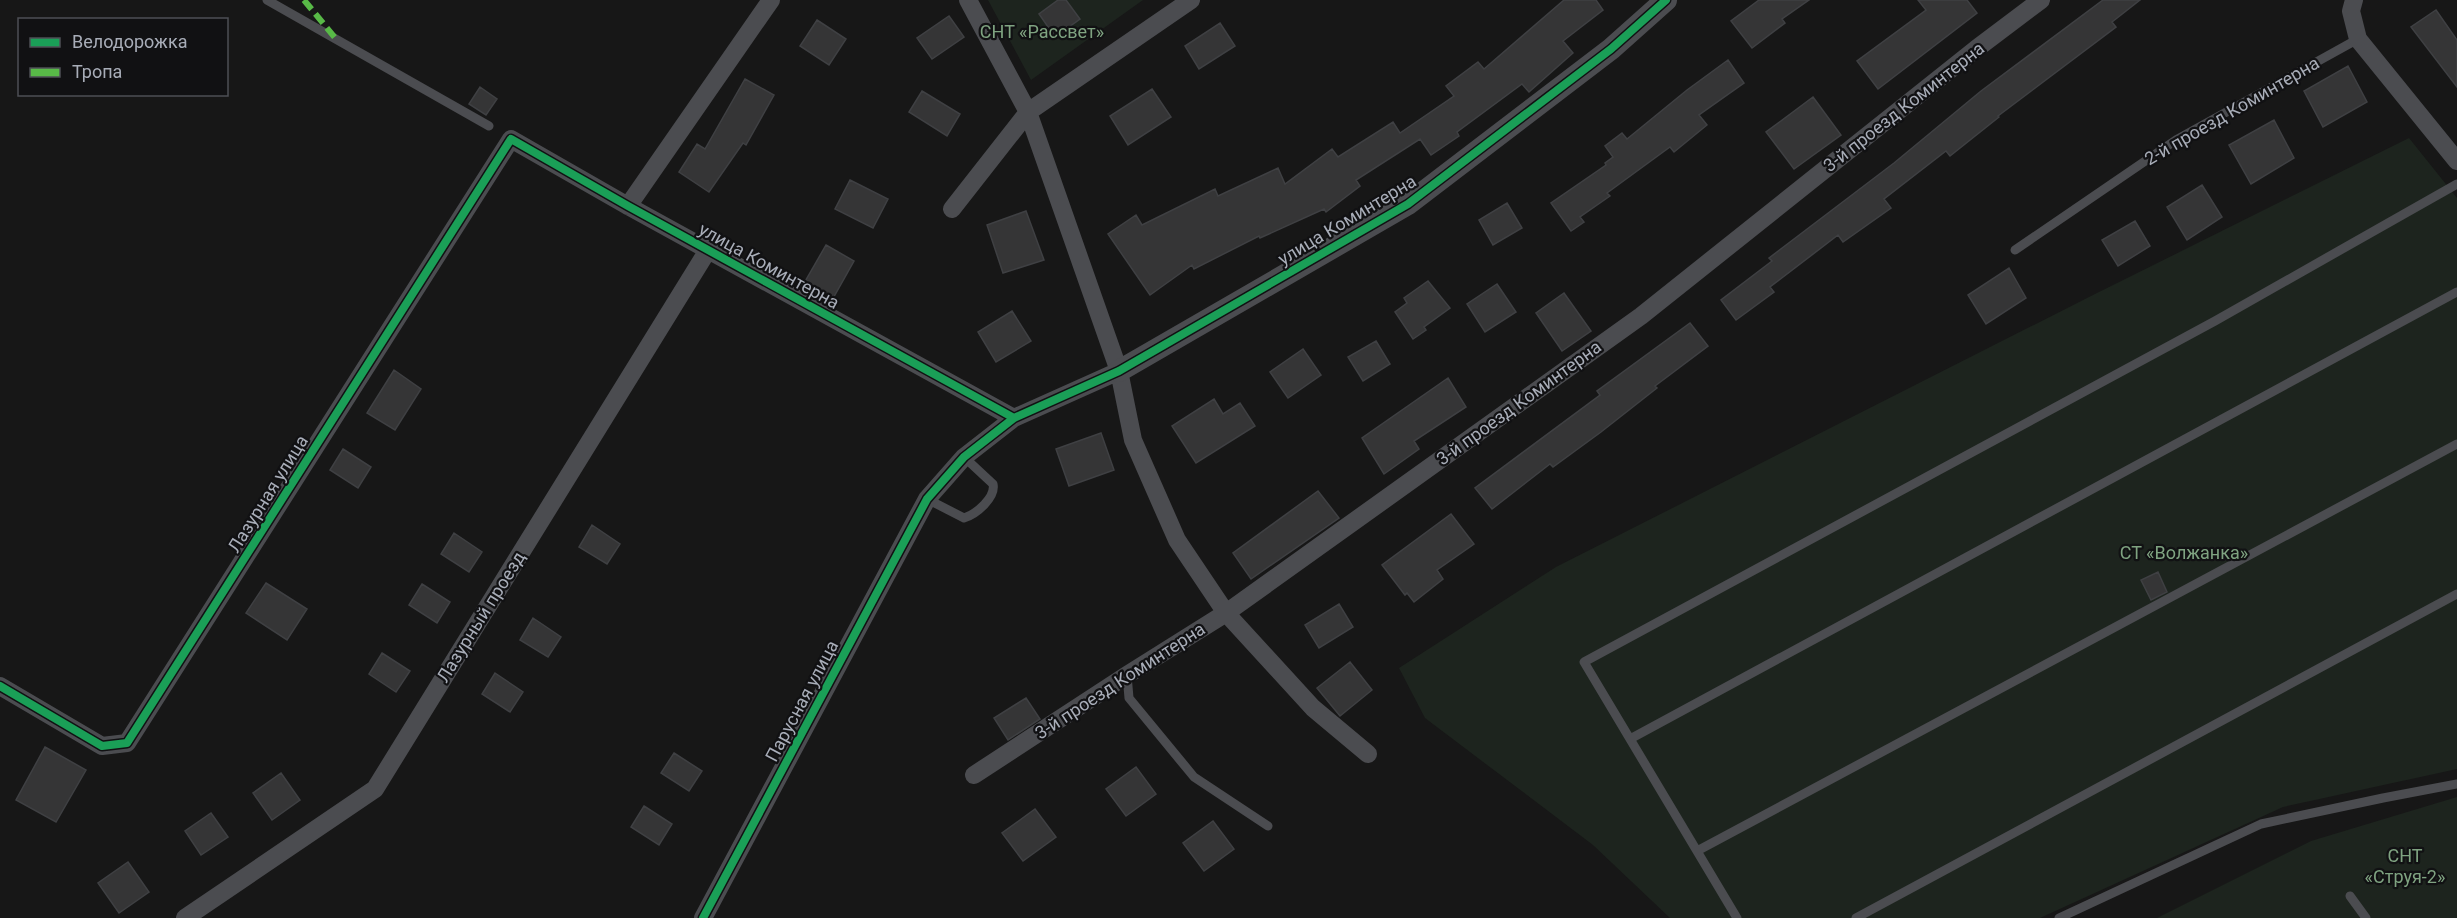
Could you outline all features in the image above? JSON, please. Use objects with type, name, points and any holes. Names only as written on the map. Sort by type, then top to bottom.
[{"type":"street","points":[[628,206],[771,0]]},
{"type":"street","points":[[968,0],[1028,112],[1119,371],[1133,440],[1177,540],[1226,613],[1313,708],[1368,754]]},
{"type":"street","points":[[952,209],[1028,112],[1191,0]]},
{"type":"street","name":"улица Коминтерна","points":[[927,499],[964,457],[1014,418],[1119,371],[1408,204],[1611,49],[1666,0]]},
{"type":"street","name":"3-й проезд Коминтерна","points":[[974,775],[1226,613],[1641,316],[1976,49],[2041,0]]},
{"type":"street","points":[[2354,0],[2351,11],[2358,39],[2457,161]]},
{"type":"street","name":"улица Коминтерна","points":[[511,139],[628,206],[1014,418]]},
{"type":"street","name":"Лазурная улица","points":[[0,686],[102,746],[127,743],[511,139]]},
{"type":"street","name":"Лазурный проезд","points":[[185,918],[375,789],[708,250]]},
{"type":"street","name":"Парусная улица","points":[[703,918],[927,499]]},
{"type":"lane","points":[[267,0],[489,126]]},
{"type":"lane","name":"2-й проезд Коминтерна","points":[[2015,250],[2176,140],[2358,39]]},
{"type":"lane","points":[[1737,918],[1584,662],[2215,321],[2457,184]]},
{"type":"lane","points":[[1630,739],[2457,292]]},
{"type":"lane","points":[[1697,851],[2457,444]]},
{"type":"lane","points":[[927,499],[964,518],[971,516],[992,495],[995,490],[993,484],[964,457]]},
{"type":"lane","points":[[1856,918],[2457,594]]},
{"type":"lane","points":[[1127,675],[1129,698],[1194,777],[1268,826]]},
{"type":"lane","points":[[2059,918],[2261,824],[2457,784]]},
{"type":"lane","points":[[2350,896],[2366,918]]},
{"type":"green space","name":"СНТ «Рассвет»","points":[[988,0],[1143,0],[1031,80]]},
{"type":"green space","name":"СТ «Волжанка»","points":[[2409,138],[2457,198],[2457,769],[2283,807],[2040,918],[1670,918],[1593,845],[1425,718],[1399,668],[1556,567]]},
{"type":"green space","name":"СНТ «Струя-2»","points":[[2457,797],[2457,918],[2157,918],[2311,841]]},
{"type":"building","points":[[1058,0],[1066,0],[1080,19],[1055,37],[1039,14]]},
{"type":"building","points":[[1564,0],[1596,0],[1603,10],[1563,41],[1573,53],[1529,92],[1522,84],[1457,132],[1459,136],[1431,155],[1420,139],[1356,180],[1360,186],[1326,212],[1324,209],[1260,238],[1259,236],[1194,269],[1192,265],[1150,295],[1108,234],[1136,215],[1142,225],[1215,189],[1218,196],[1278,168],[1285,184],[1332,149],[1338,157],[1393,122],[1400,133],[1454,96],[1446,86],[1478,62],[1484,69]]},
{"type":"building","points":[[1759,0],[1809,0],[1782,19],[1785,23],[1752,48],[1731,21]]},
{"type":"building","points":[[1918,0],[1967,0],[1977,13],[1878,89],[1857,61],[1926,10]]},
{"type":"building","points":[[2103,0],[2140,0],[2112,22],[2116,27],[1998,116],[1950,156],[1946,151],[1884,199],[1891,208],[1843,242],[1838,235],[1770,287],[1774,292],[1736,320],[1721,300],[1772,261],[1769,258],[1894,163],[1981,91]]},
{"type":"building","points":[[2436,10],[2457,40],[2457,87],[2411,27]]},
{"type":"building","points":[[949,16],[964,37],[932,59],[917,38]]},
{"type":"building","points":[[817,20],[846,39],[829,65],[800,46]]},
{"type":"building","points":[[1220,23],[1235,46],[1199,69],[1185,46]]},
{"type":"building","points":[[1728,60],[1744,83],[1699,115],[1707,125],[1674,152],[1670,147],[1607,193],[1610,196],[1580,217],[1584,222],[1571,231],[1551,203],[1606,165],[1605,163],[1613,157],[1605,146],[1622,133],[1627,139]]},
{"type":"building","points":[[2348,66],[2367,102],[2323,127],[2304,91]]},
{"type":"building","points":[[745,79],[774,95],[746,145],[743,143],[709,192],[679,172],[697,144],[705,149]]},
{"type":"building","points":[[480,87],[497,99],[486,115],[469,104]]},
{"type":"building","points":[[1152,89],[1171,117],[1128,145],[1110,116]]},
{"type":"building","points":[[922,91],[960,114],[947,136],[909,112]]},
{"type":"building","points":[[1813,97],[1841,135],[1794,169],[1766,132]]},
{"type":"building","points":[[2274,120],[2294,158],[2251,184],[2229,145]]},
{"type":"building","points":[[850,180],[888,199],[873,228],[835,209]]},
{"type":"building","points":[[2202,185],[2222,217],[2187,240],[2167,207]]},
{"type":"building","points":[[1507,203],[1522,228],[1493,245],[1479,220]]},
{"type":"building","points":[[1026,211],[1044,260],[1003,273],[987,225]]},
{"type":"building","points":[[2135,221],[2150,246],[2118,266],[2102,240]]},
{"type":"building","points":[[826,245],[854,261],[831,302],[803,285]]},
{"type":"building","points":[[2009,268],[2026,298],[1986,324],[1968,295]]},
{"type":"building","points":[[1428,281],[1450,308],[1424,327],[1426,330],[1413,339],[1395,312],[1407,303],[1404,298]]},
{"type":"building","points":[[1497,284],[1516,312],[1485,332],[1467,304]]},
{"type":"building","points":[[1564,293],[1591,331],[1562,351],[1536,313]]},
{"type":"building","points":[[1012,311],[1031,341],[996,362],[978,332]]},
{"type":"building","points":[[1690,323],[1708,346],[1655,386],[1657,388],[1601,432],[1553,467],[1550,464],[1492,509],[1475,488],[1600,395],[1597,391]]},
{"type":"building","points":[[1376,341],[1390,364],[1363,381],[1348,357]]},
{"type":"building","points":[[1303,349],[1321,375],[1288,398],[1270,372]]},
{"type":"building","points":[[394,370],[421,389],[395,430],[367,413]]},
{"type":"building","points":[[1448,378],[1466,407],[1414,441],[1419,449],[1384,474],[1362,438]]},
{"type":"building","points":[[1214,399],[1223,414],[1240,403],[1255,426],[1196,463],[1172,426]]},
{"type":"building","points":[[1101,433],[1114,470],[1069,486],[1056,449]]},
{"type":"building","points":[[343,449],[371,467],[358,488],[330,470]]},
{"type":"building","points":[[1318,491],[1339,518],[1251,579],[1233,553]]},
{"type":"building","points":[[1451,514],[1474,544],[1437,570],[1443,579],[1414,602],[1407,593],[1405,595],[1382,565]]},
{"type":"building","points":[[592,525],[620,544],[607,564],[579,547]]},
{"type":"building","points":[[454,533],[482,552],[469,572],[441,554]]},
{"type":"building","points":[[2158,572],[2167,592],[2151,600],[2141,580]]},
{"type":"building","points":[[266,583],[307,609],[287,640],[246,613]]},
{"type":"building","points":[[422,584],[450,602],[437,623],[409,605]]},
{"type":"building","points":[[1339,604],[1353,627],[1319,648],[1305,625]]},
{"type":"building","points":[[533,618],[561,637],[548,657],[520,640]]},
{"type":"building","points":[[382,653],[410,671],[396,692],[369,674]]},
{"type":"building","points":[[1350,662],[1372,690],[1340,716],[1317,688]]},
{"type":"building","points":[[495,673],[523,692],[510,712],[482,694]]},
{"type":"building","points":[[1026,698],[1040,719],[1008,740],[994,718]]},
{"type":"building","points":[[45,747],[86,770],[56,822],[16,800]]},
{"type":"building","points":[[674,753],[702,771],[689,791],[661,773]]},
{"type":"building","points":[[1136,767],[1156,794],[1126,816],[1106,789]]},
{"type":"building","points":[[281,773],[300,800],[272,820],[253,793]]},
{"type":"building","points":[[644,806],[672,824],[659,845],[631,827]]},
{"type":"building","points":[[1035,809],[1056,837],[1023,861],[1002,833]]},
{"type":"building","points":[[211,813],[228,837],[201,855],[185,831]]},
{"type":"building","points":[[1213,821],[1234,849],[1204,871],[1183,843]]},
{"type":"building","points":[[128,862],[149,892],[119,913],[98,883]]},
{"type":"marked path","points":[[304,0],[336,39]]},
{"type":"cycle path","points":[[703,918],[927,499],[964,457],[1014,418],[1119,371],[1408,204],[1611,49],[1666,0]]},
{"type":"cycle path","points":[[0,686],[102,746],[127,743],[511,139],[628,206],[1014,418]]}]
